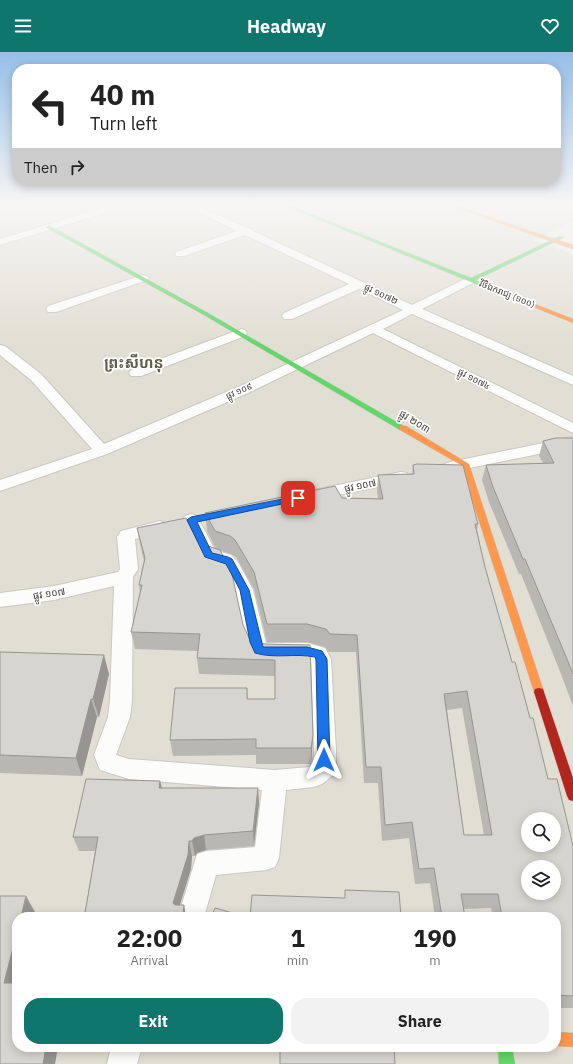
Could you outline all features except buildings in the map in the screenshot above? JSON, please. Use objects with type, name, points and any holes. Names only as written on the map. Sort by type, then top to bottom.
[{"type":"street","name":"ផ្លូវ ២០៣","points":[[95,252],[298,365],[465,464]]},
{"type":"street","points":[[180,254],[185,252]]},
{"type":"street","name":"ផ្លូវ ១០៧២","points":[[293,252],[413,310],[573,381]]},
{"type":"street","name":"វិថីឯករាជ្យ (១០០)","points":[[402,252],[573,321]]},
{"type":"street","points":[[471,280],[531,252]]},
{"type":"street","points":[[52,309],[143,278]]},
{"type":"street","name":"ផ្លូវ ១០៩","points":[[0,486],[102,451],[298,365],[413,310],[471,280]]},
{"type":"street","points":[[288,316],[360,284]]},
{"type":"street","name":"ផ្លូវ ១០៧៤","points":[[374,329],[573,429]]},
{"type":"street","points":[[136,373],[241,333]]},
{"type":"street","points":[[0,349],[36,377],[102,451]]},
{"type":"street","name":"ផ្លូវ ១០៧","points":[[301,498],[573,442]]},
{"type":"street","points":[[465,464],[573,796]]},
{"type":"street","points":[[199,518],[208,555],[225,559],[229,562],[244,590],[255,642],[259,650],[307,651],[318,654],[321,659],[325,751],[324,769],[314,777],[275,781],[129,769],[108,763],[105,754],[119,717],[121,702],[124,577],[128,570],[127,535],[199,518]]},
{"type":"street","name":"ផ្លូវ ១០៧","points":[[0,600],[54,593],[124,577]]},
{"type":"street","points":[[192,912],[206,863],[266,858],[275,781]]},
{"type":"street","points":[[561,1040],[573,1040]]},
{"type":"street","points":[[122,1064],[124,1052]]},
{"type":"street","points":[[506,1052],[507,1064]]},
{"type":"shaded area","points":[[0,252],[568,252],[573,254],[573,1064],[0,1064]]},
{"type":"traffic: fast","points":[[95,252],[206,314],[403,428]]},
{"type":"traffic: fast","points":[[402,252],[498,291]]},
{"type":"traffic: fast","points":[[471,280],[530,252]]},
{"type":"traffic: fast","points":[[506,1052],[507,1064]]},
{"type":"traffic: slow","points":[[498,291],[573,321]]},
{"type":"traffic: slow","points":[[403,428],[465,464],[539,692]]},
{"type":"traffic: slow","points":[[561,1039],[573,1040]]},
{"type":"traffic: jam","points":[[539,692],[573,796]]},
{"type":"district","name":"ព្រះសីហនុ","points":[[134,363]]},
{"type":"route","points":[[298,498],[191,520],[208,555],[215,558],[225,559],[229,562],[244,590],[255,642],[259,650],[307,651],[318,654],[321,659],[325,751],[324,760]]}]
